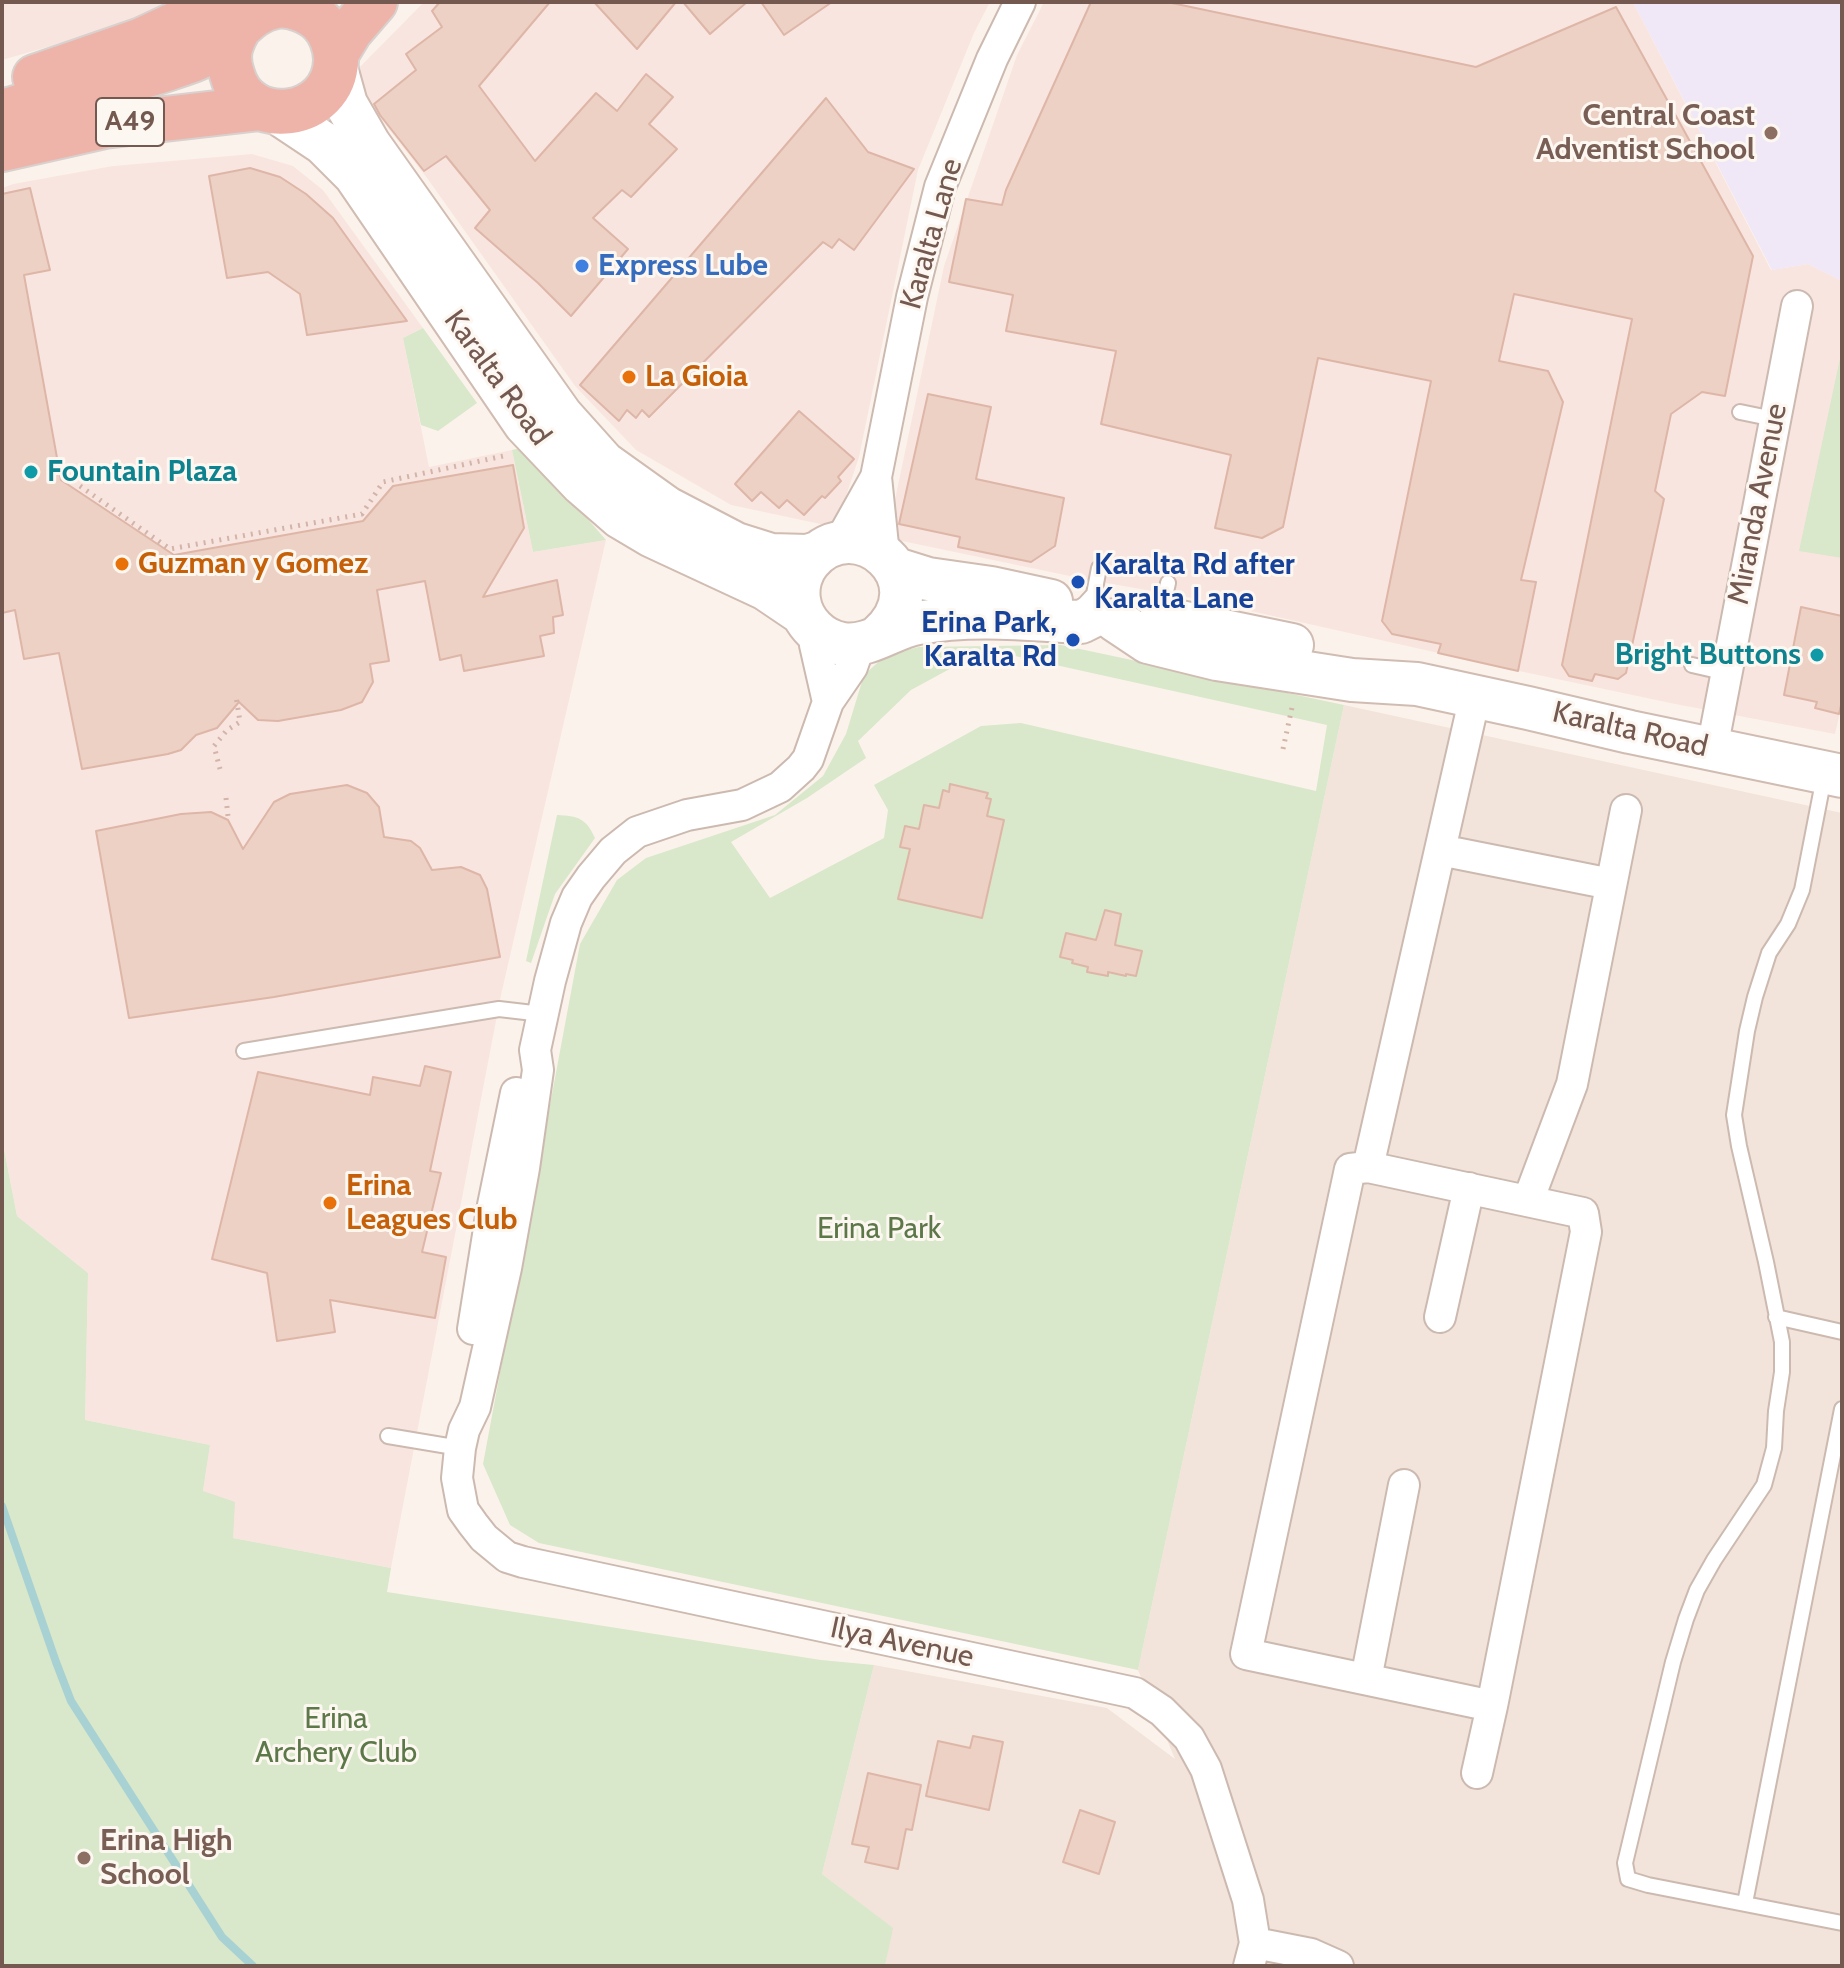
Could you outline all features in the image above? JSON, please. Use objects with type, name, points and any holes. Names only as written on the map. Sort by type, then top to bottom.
[{"type":"highway","name":"A49","points":[[2,149],[104,126],[269,110],[296,112],[314,103],[329,87],[336,61],[350,31],[375,2]]},
{"type":"highway","name":"A49","points":[[2,88],[142,40],[231,15],[254,14],[274,6],[292,4],[320,21],[331,36],[336,61]]},
{"type":"highway","name":"A49","points":[[2,112],[173,67],[216,48],[231,15]]},
{"type":"highway","points":[[231,15],[229,64],[234,84],[246,99],[269,110]]},
{"type":"street","name":"Karalta Lane","points":[[890,562],[876,477],[912,297],[940,187],[992,59],[1020,2]]},
{"type":"street","name":"Karalta Road","points":[[336,61],[346,104],[369,144],[561,415],[604,463],[667,508],[736,544],[771,555],[808,556],[855,542],[871,546],[890,562],[934,580],[991,588],[1096,615],[1148,642],[1217,659],[1352,680],[1417,684],[1834,774]]},
{"type":"street","name":"Karalta Road","points":[[269,110],[323,143],[355,175],[525,424],[582,484],[620,517],[652,536],[766,589],[827,639],[843,644],[869,640],[918,622],[965,617],[1081,622],[1096,615],[1164,601],[1224,630],[1355,661],[1417,684]]},
{"type":"street","name":"Miranda Avenue","points":[[1712,749],[1797,306]]},
{"type":"street","name":"Karalta Lane","points":[[828,548],[876,477]]},
{"type":"street","points":[[828,548],[808,563],[799,588],[799,601],[815,645],[828,702]]},
{"type":"street","points":[[869,640],[890,626],[902,599],[901,583],[890,562]]},
{"type":"street","name":"Ilya Avenue","points":[[869,640],[828,702],[808,759],[780,787],[742,805],[687,815],[637,832],[613,851],[577,897],[566,923],[542,1014],[535,1050],[538,1070],[506,1268],[475,1407],[462,1439],[457,1478],[463,1510],[484,1538],[507,1557],[1116,1688],[1144,1698],[1189,1738],[1206,1769],[1248,1900],[1252,1954]]},
{"type":"street","points":[[1368,1167],[1475,696]]},
{"type":"street","points":[[1528,1201],[1572,1084],[1626,810]]},
{"type":"street","points":[[1440,850],[1611,884]]},
{"type":"street","points":[[1477,1773],[1492,1706],[1586,1232],[1583,1213],[1368,1167],[1350,1169],[1246,1654],[1492,1706]]},
{"type":"street","points":[[1440,1317],[1469,1188]]},
{"type":"street","points":[[1366,1679],[1404,1485]]},
{"type":"street","points":[[1252,1954],[1311,1954],[1338,1966]]},
{"type":"lane","points":[[1740,412],[1774,419]]},
{"type":"lane","points":[[1096,615],[1094,594],[1099,568]]},
{"type":"lane","points":[[1692,665],[1727,673]]},
{"type":"lane","points":[[1834,774],[1802,890],[1788,924],[1769,953],[1755,997],[1734,1115],[1782,1342],[1774,1448],[1764,1485],[1714,1560],[1697,1590],[1686,1619],[1669,1677],[1625,1863],[1628,1879],[1638,1882],[1842,1923]]},
{"type":"lane","points":[[244,1051],[499,1009],[542,1014]]},
{"type":"lane","points":[[1776,1317],[1842,1332]]},
{"type":"lane","points":[[1745,1903],[1842,1409]]},
{"type":"lane","points":[[388,1436],[462,1439]]},
{"type":"path","points":[[80,486],[170,549],[362,514],[383,482],[520,453]]},
{"type":"path","points":[[205,542],[207,550]]},
{"type":"path","points":[[1283,749],[1295,691]]},
{"type":"path","points":[[220,769],[214,746],[227,730],[240,722],[236,696]]},
{"type":"path","points":[[226,798],[228,816]]},
{"type":"shaded area","points":[[2,2],[205,2],[2,60]]},
{"type":"shaded area","points":[[424,2],[990,2],[974,33],[918,170],[859,457],[839,517],[825,525],[731,505],[636,450],[575,386],[427,178],[349,78]]},
{"type":"shaded area","points":[[1044,2],[1633,2],[1771,270],[1808,264],[1842,281],[1842,704],[1835,734],[1675,704],[1197,599],[897,540],[889,528],[944,266],[1017,55]]},
{"type":"shaded area","name":"Central Coast Adventist School","points":[[1633,2],[1842,2],[1842,281],[1808,264],[1772,270]]},
{"type":"shaded area","points":[[252,154],[293,166],[323,190],[423,328],[403,338],[429,467],[512,450],[533,552],[606,540],[501,995],[391,1568],[233,1538],[203,1491],[210,1445],[85,1420],[88,1273],[17,1216],[2,1139],[2,188],[113,166]]},
{"type":"shaded area","points":[[1344,705],[1842,813],[1842,1966],[885,1966],[892,1928],[822,1874],[874,1665],[1107,1708],[1175,1759],[1138,1670]]},
{"type":"green space","points":[[423,328],[477,403],[438,431],[421,425],[403,338]]},
{"type":"green space","points":[[1842,349],[1842,558],[1799,551]]},
{"type":"green space","points":[[525,447],[606,540],[533,552],[512,450]]},
{"type":"green space","name":"Erina Park","points":[[1061,645],[1344,705],[1138,1670],[539,1543],[510,1525],[483,1464],[580,944],[617,880],[646,858],[775,815],[823,776],[846,734],[864,675],[886,655],[919,647]],"holes":[[[979,653],[1006,654],[1327,725],[1316,791],[1021,723],[981,726],[874,785],[888,810],[884,838],[770,898],[731,842],[807,798],[866,758],[858,741],[911,690]]]},
{"type":"green space","points":[[557,815],[580,819],[595,838],[555,894],[531,963],[526,961]]},
{"type":"green space","name":"Erina Archery Club","points":[[2,1139],[17,1216],[88,1273],[85,1420],[210,1445],[203,1491],[235,1502],[233,1538],[391,1568],[387,1592],[821,1660],[874,1665],[822,1874],[893,1928],[885,1966],[2,1966]]},
{"type":"building","points":[[440,2],[550,2],[479,86],[535,161],[596,93],[617,111],[646,74],[673,97],[649,124],[677,149],[631,197],[622,190],[593,218],[628,249],[571,316],[475,228],[490,210],[446,156],[424,171],[374,104],[416,70],[406,54],[442,27],[432,11]]},
{"type":"building","points":[[594,2],[676,2],[637,49]]},
{"type":"building","points":[[683,2],[747,2],[710,34]]},
{"type":"building","points":[[761,2],[832,2],[784,35]]},
{"type":"building","points":[[1091,2],[1167,2],[1476,67],[1616,7],[1753,256],[1725,396],[1702,392],[1671,414],[1655,491],[1664,499],[1626,673],[1618,679],[1595,674],[1592,681],[1569,676],[1562,665],[1632,319],[1514,294],[1499,361],[1548,371],[1563,402],[1521,580],[1536,582],[1518,671],[1438,653],[1441,644],[1392,634],[1382,621],[1431,381],[1318,358],[1283,527],[1262,538],[1215,528],[1231,455],[1101,424],[1116,351],[1006,331],[1013,295],[949,282],[966,199],[1002,205]]},
{"type":"building","points":[[826,98],[868,152],[914,169],[854,250],[839,239],[832,248],[823,242],[649,417],[642,410],[636,418],[627,410],[619,421],[580,385]]},
{"type":"building","points":[[250,168],[280,177],[306,194],[333,218],[407,321],[307,335],[300,294],[268,272],[227,278],[209,176]]},
{"type":"building","name":"Fountain Plaza","points":[[30,188],[50,270],[24,275],[61,480],[174,555],[363,521],[393,486],[513,465],[524,528],[483,597],[557,580],[563,615],[553,617],[554,633],[540,636],[544,656],[464,671],[461,655],[440,660],[425,581],[377,590],[389,661],[370,664],[373,682],[362,702],[341,710],[278,721],[258,720],[239,702],[217,728],[196,735],[181,750],[82,769],[59,653],[24,659],[15,610],[2,613],[2,194]]},
{"type":"building","points":[[928,394],[991,407],[976,479],[1064,498],[1055,546],[1031,562],[958,547],[960,537],[899,524]]},
{"type":"building","points":[[799,411],[854,459],[838,477],[841,481],[804,515],[787,500],[779,508],[761,492],[752,501],[735,484]]},
{"type":"building","name":"Bright Buttons","points":[[1801,607],[1842,616],[1842,701],[1839,714],[1815,708],[1817,702],[1784,695]]},
{"type":"building","points":[[950,784],[988,793],[986,798],[991,799],[987,816],[1004,820],[982,918],[898,899],[910,849],[900,847],[905,826],[919,829],[924,805],[939,808],[943,790],[949,792]]},
{"type":"building","points":[[347,785],[367,793],[379,807],[384,837],[411,841],[420,848],[432,870],[461,867],[480,875],[487,889],[500,957],[274,997],[129,1018],[96,831],[181,814],[211,812],[228,820],[243,849],[274,802],[290,794]]},
{"type":"building","points":[[1105,910],[1121,914],[1115,945],[1142,951],[1136,976],[1087,972],[1088,967],[1060,957],[1066,933],[1096,940]]},
{"type":"building","name":"Erina Leagues Club","points":[[425,1066],[451,1072],[430,1171],[441,1173],[422,1252],[446,1257],[435,1318],[330,1300],[335,1332],[277,1341],[267,1273],[212,1259],[258,1072],[370,1095],[373,1077],[420,1086]]},
{"type":"building","points":[[973,1736],[1003,1742],[989,1810],[926,1796],[938,1741],[970,1748]]},
{"type":"building","points":[[868,1773],[921,1785],[912,1830],[906,1829],[898,1869],[865,1862],[869,1847],[852,1844]]},
{"type":"building","points":[[1080,1810],[1115,1822],[1099,1874],[1063,1862]]},
{"type":"waterway","points":[[2,1506],[71,1701],[222,1937],[253,1966]]},
{"type":"place","name":"Central Coast Adventist School","points":[[1771,133]]},
{"type":"place","name":"Express Lube","points":[[582,266]]},
{"type":"place","name":"La Gioia","points":[[629,377]]},
{"type":"place","name":"Fountain Plaza","points":[[31,472]]},
{"type":"place","name":"Guzman y Gomez","points":[[122,564]]},
{"type":"place","name":"Karalta Rd after Karalta Lane","points":[[1078,582]]},
{"type":"place","name":"Erina Park, Karalta Rd","points":[[1073,640]]},
{"type":"place","name":"Bright Buttons","points":[[1817,655]]},
{"type":"place","name":"Erina Leagues Club","points":[[330,1203]]},
{"type":"place","name":"Erina High School","points":[[84,1858]]}]
